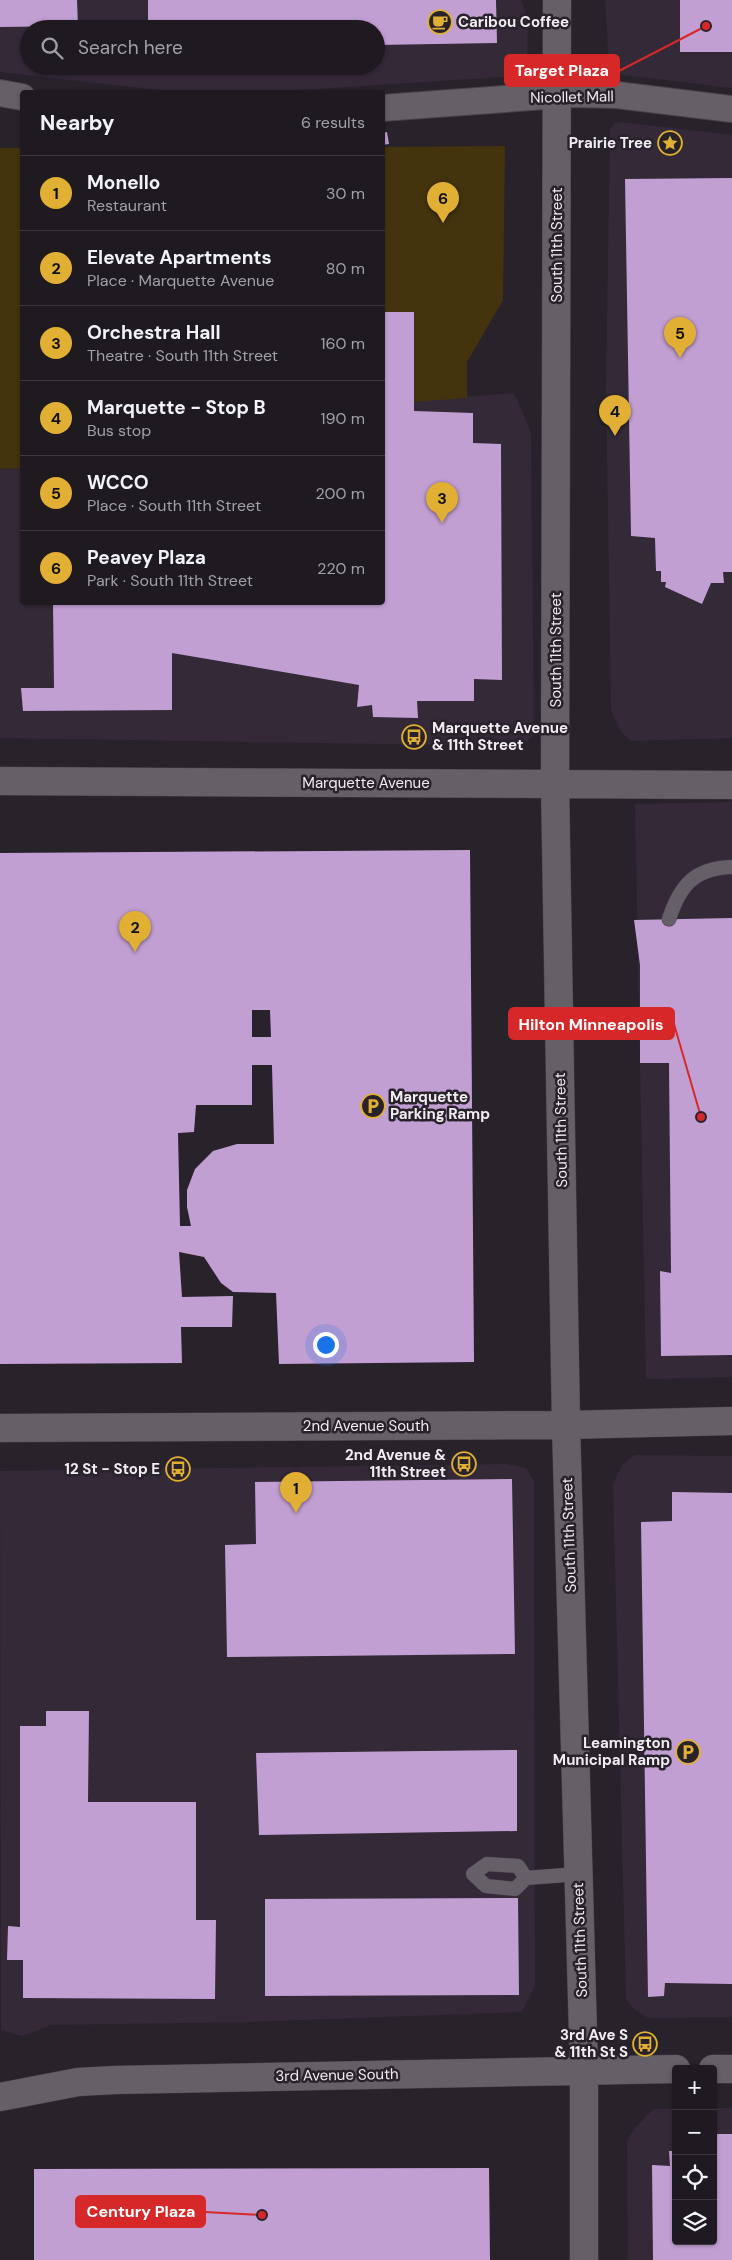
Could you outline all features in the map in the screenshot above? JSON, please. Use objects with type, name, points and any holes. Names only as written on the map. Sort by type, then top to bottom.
[{"type":"street","name":"South 11th Street","points":[[557,0],[555,784],[566,1425],[584,2070],[584,2260]]},
{"type":"street","points":[[0,93],[20,97]]},
{"type":"street","name":"Nicollet Mall","points":[[385,108],[557,96],[617,95],[732,109]]},
{"type":"street","name":"Marquette Avenue","points":[[0,782],[732,785]]},
{"type":"street","name":"2nd Avenue South","points":[[0,1428],[566,1425],[732,1421]]},
{"type":"street","name":"3rd Avenue South","points":[[0,2098],[78,2082],[114,2080],[672,2069]]},
{"type":"street","points":[[717,2069],[732,2069]]},
{"type":"lane","points":[[669,919],[681,890],[691,880],[704,871],[732,867]]},
{"type":"lane","points":[[526,1878],[578,1874]]},
{"type":"shaded area","points":[[0,0],[521,0],[528,19],[527,70],[516,76],[302,90],[159,90],[27,75],[385,75],[385,20],[20,20],[20,74],[0,72]]},
{"type":"shaded area","points":[[605,0],[732,0],[732,88],[614,74],[609,66]]},
{"type":"shaded area","points":[[621,122],[732,135],[732,738],[631,741],[621,732],[611,710],[606,387],[610,129],[614,124]]},
{"type":"shaded area","points":[[505,146],[503,300],[467,362],[467,398],[385,404],[385,147]]},
{"type":"shaded area","points":[[0,148],[20,148],[20,468],[0,469]]},
{"type":"shaded area","points":[[514,393],[531,432],[534,735],[524,744],[513,746],[0,738],[0,469],[20,468],[20,605],[385,605],[385,404]]},
{"type":"shaded area","points":[[732,802],[732,1377],[646,1379],[635,804]]},
{"type":"shaded area","name":"Leamington Municipal Ramp","points":[[635,1455],[732,1456],[732,2017],[648,2018],[635,2010],[626,1999],[613,1484],[622,1465]]},
{"type":"shaded area","points":[[506,1464],[526,1468],[534,1482],[535,1986],[522,2012],[247,2022],[51,2025],[22,2036],[1,2030],[0,1471]]},
{"type":"shaded area","points":[[717,2108],[732,2108],[732,2260],[628,2260],[627,2141],[635,2128],[653,2109],[672,2109],[672,2245],[717,2245]]},
{"type":"building","points":[[0,0],[77,0],[78,20],[20,20],[20,27],[0,27]]},
{"type":"building","points":[[148,0],[496,0],[497,43],[385,45],[385,20],[148,20]]},
{"type":"building","points":[[680,0],[732,0],[732,52],[680,52]]},
{"type":"building","points":[[385,132],[387,132],[389,144],[385,145]]},
{"type":"building","points":[[732,178],[732,572],[723,572],[724,583],[711,583],[702,604],[665,587],[666,582],[661,582],[661,571],[656,571],[655,538],[631,536],[625,179]]},
{"type":"building","points":[[385,312],[414,312],[414,411],[473,413],[473,443],[501,444],[502,680],[474,679],[474,701],[417,701],[418,718],[373,717],[372,705],[357,707],[359,685],[172,653],[172,710],[23,711],[21,688],[54,688],[53,605],[385,605]]},
{"type":"building","name":"Marquette Parking Ramp","points":[[470,850],[474,1362],[279,1364],[276,1293],[233,1292],[221,1283],[204,1257],[179,1252],[182,1297],[233,1296],[232,1327],[181,1327],[182,1363],[0,1364],[0,853]],"holes":[[[252,1010],[270,1010],[271,1037],[252,1037]],[[252,1065],[272,1065],[274,1144],[237,1144],[213,1151],[195,1169],[187,1190],[187,1207],[191,1226],[180,1226],[178,1133],[194,1132],[196,1105],[252,1105]]]},
{"type":"building","points":[[732,918],[732,1355],[661,1356],[660,1271],[671,1273],[669,1063],[640,1063],[640,965],[634,920]]},
{"type":"building","points":[[512,1479],[515,1654],[227,1657],[225,1545],[256,1544],[255,1482]]},
{"type":"building","name":"Leamington Municipal Ramp","points":[[672,1492],[732,1493],[732,1984],[665,1983],[664,1996],[648,1997],[641,1522],[672,1521]]},
{"type":"building","points":[[46,1711],[89,1711],[88,1802],[196,1802],[196,1920],[216,1920],[215,1999],[23,1998],[23,1960],[7,1960],[8,1926],[20,1927],[20,1726],[46,1726]]},
{"type":"building","points":[[517,1750],[517,1831],[259,1835],[256,1753]]},
{"type":"building","points":[[518,1898],[519,1995],[265,1996],[265,1899]]},
{"type":"building","points":[[717,2134],[732,2134],[732,2260],[653,2260],[652,2165],[670,2166],[669,2151],[672,2151],[672,2245],[717,2245]]},
{"type":"building","points":[[489,2168],[490,2260],[34,2260],[34,2169]]},
{"type":"place","name":"Caribou Coffee","points":[[440,22]]},
{"type":"place","name":"Target Plaza","points":[[706,26]]},
{"type":"place","name":"Prairie Tree","points":[[670,143]]},
{"type":"place","name":"Peavey Plaza","points":[[443,223]]},
{"type":"place","name":"WCCO","points":[[680,358]]},
{"type":"place","name":"Marquette - Stop B","points":[[615,436]]},
{"type":"place","name":"Orchestra Hall","points":[[442,523]]},
{"type":"place","name":"Marquette Avenue & 11th Street","points":[[414,737]]},
{"type":"place","name":"Elevate Apartments","points":[[135,952]]},
{"type":"place","name":"Marquette Parking Ramp","points":[[373,1106]]},
{"type":"place","name":"Hilton Minneapolis","points":[[701,1117]]},
{"type":"place","name":"2nd Avenue & 11th Street","points":[[464,1464]]},
{"type":"place","name":"12 St - Stop E","points":[[178,1469]]},
{"type":"place","name":"Monello","points":[[296,1513]]},
{"type":"place","name":"Leamington Municipal Ramp","points":[[688,1752]]},
{"type":"place","name":"3rd Ave S & 11th St S","points":[[645,2044]]},
{"type":"place","name":"Century Plaza","points":[[262,2215]]}]
